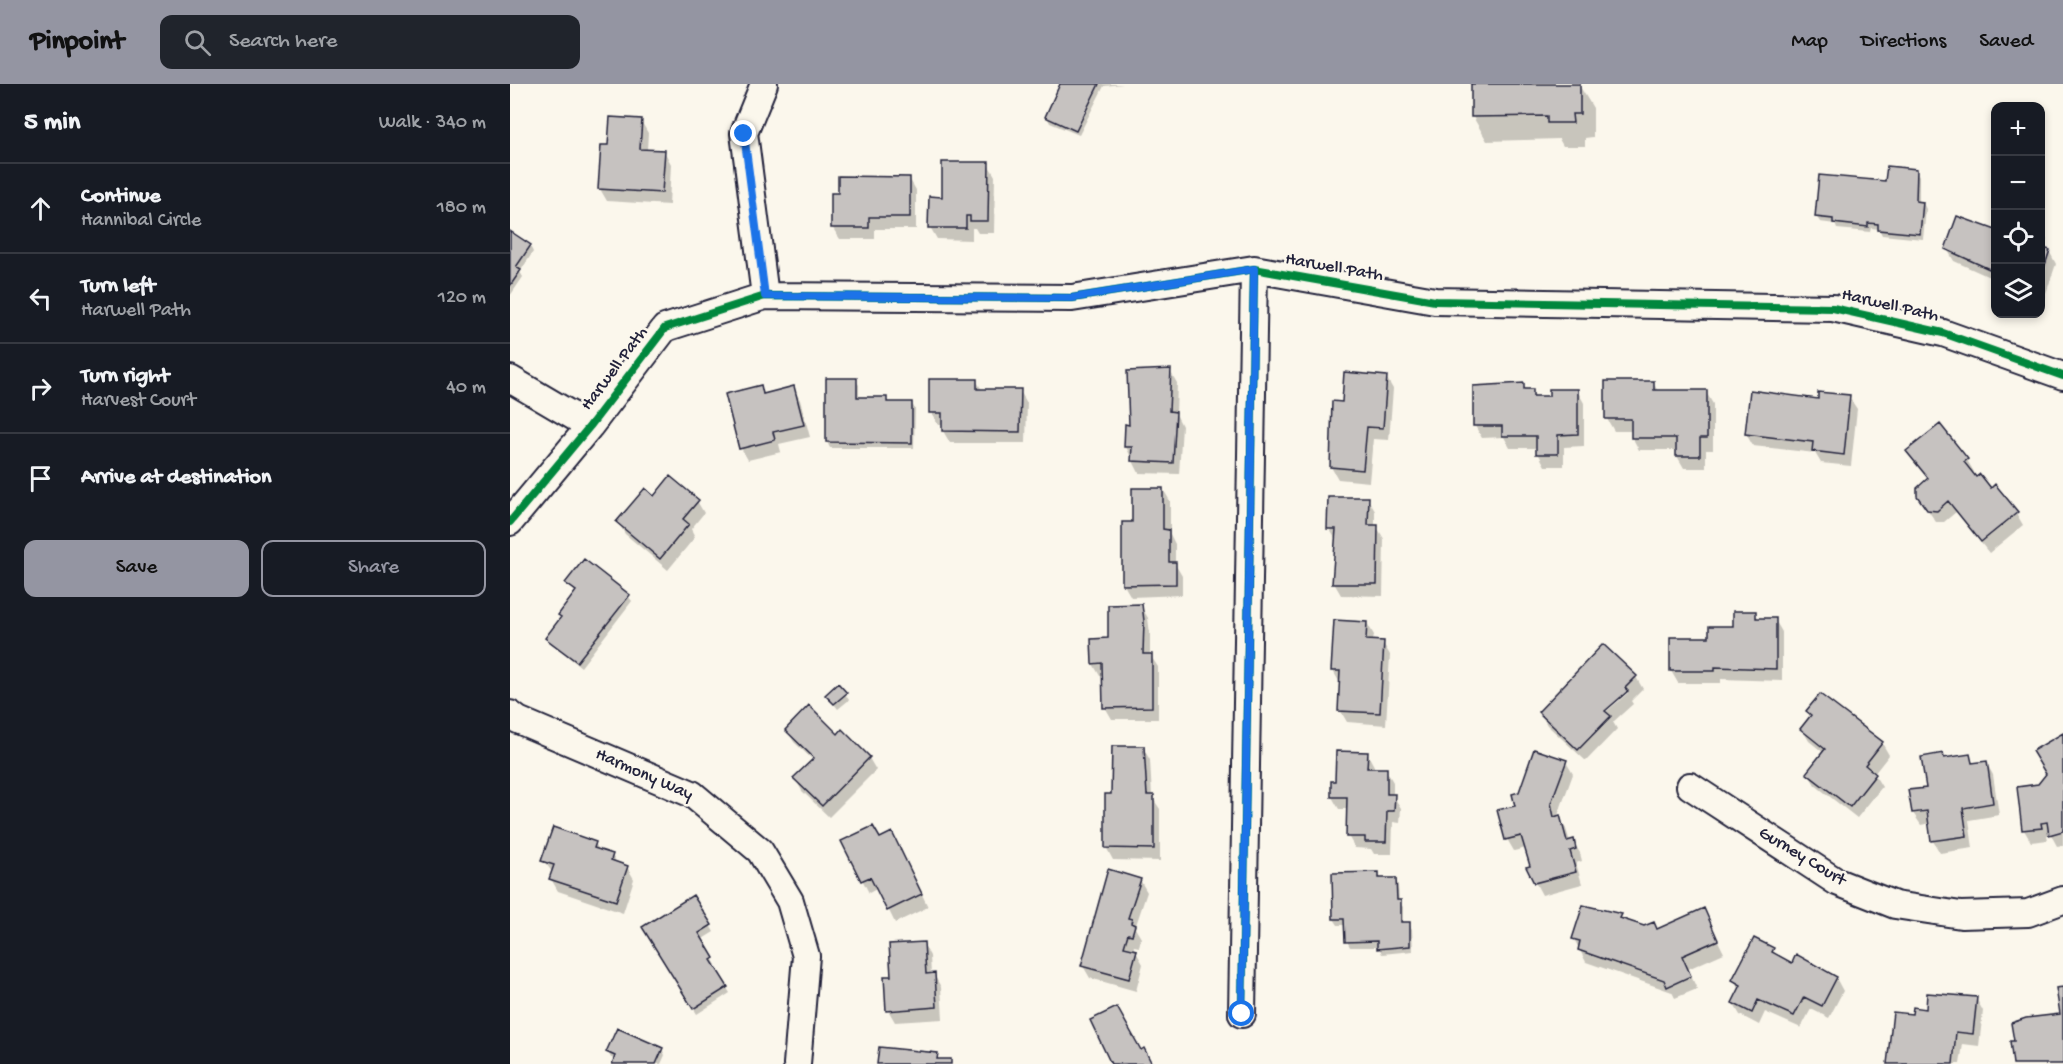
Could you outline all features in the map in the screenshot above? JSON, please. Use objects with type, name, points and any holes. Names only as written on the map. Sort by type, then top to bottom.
[{"type":"street","points":[[764,84],[744,134],[765,296]]},
{"type":"street","points":[[1242,1014],[1254,269]]},
{"type":"street","name":"Harwell Path","points":[[510,522],[590,426],[665,328],[765,296],[1072,298],[1254,269],[1435,301],[1833,308],[1942,333],[2063,376]]},
{"type":"street","points":[[510,379],[590,426]]},
{"type":"street","name":"Harmony Way","points":[[510,714],[518,720],[692,794],[760,851],[790,902],[806,957],[797,1064]]},
{"type":"street","name":"Gurney Court","points":[[1690,786],[1837,882],[1895,905],[1961,915],[2028,913],[2063,900]]},
{"type":"building","points":[[1060,84],[1099,84],[1076,131],[1045,117]]},
{"type":"building","points":[[1471,84],[1580,84],[1580,114],[1572,114],[1573,123],[1547,123],[1547,116],[1471,117]]},
{"type":"building","points":[[610,117],[642,119],[640,149],[665,150],[662,193],[598,189],[601,145],[608,145]]},
{"type":"building","points":[[942,162],[989,162],[988,221],[970,221],[970,216],[966,216],[966,228],[928,228],[929,196],[942,197]]},
{"type":"building","points":[[1887,166],[1917,169],[1916,201],[1923,202],[1920,234],[1878,230],[1878,224],[1868,223],[1868,227],[1833,223],[1833,219],[1815,217],[1819,175],[1885,181]]},
{"type":"building","points":[[838,176],[910,177],[910,217],[869,217],[869,228],[831,228],[831,193],[838,193]]},
{"type":"building","points":[[1957,216],[1991,228],[1991,270],[1945,249]]},
{"type":"building","points":[[510,231],[531,245],[516,267],[521,270],[510,286]]},
{"type":"building","points":[[2045,248],[2050,250],[2045,265]]},
{"type":"building","points":[[1171,369],[1169,411],[1176,412],[1173,463],[1131,461],[1132,447],[1124,447],[1125,424],[1129,425],[1127,371]]},
{"type":"building","points":[[1344,372],[1387,376],[1383,428],[1367,427],[1363,470],[1330,467],[1332,401],[1342,402]]},
{"type":"building","points":[[826,378],[857,378],[857,397],[887,397],[887,402],[912,402],[912,443],[826,442]]},
{"type":"building","points":[[929,379],[977,379],[977,389],[1021,389],[1020,432],[942,431],[942,413],[929,413]]},
{"type":"building","points":[[1605,381],[1654,381],[1654,390],[1707,390],[1707,438],[1700,438],[1700,456],[1676,456],[1676,438],[1631,438],[1631,419],[1605,419]]},
{"type":"building","points":[[1524,383],[1524,389],[1533,389],[1533,396],[1549,396],[1549,389],[1578,389],[1578,434],[1558,435],[1558,454],[1536,454],[1536,436],[1502,436],[1502,426],[1473,426],[1473,386]]},
{"type":"building","points":[[761,385],[763,394],[794,386],[804,425],[773,432],[775,440],[739,449],[725,394]]},
{"type":"building","points":[[1750,390],[1818,399],[1818,392],[1850,395],[1844,455],[1812,451],[1813,442],[1745,434]]},
{"type":"building","points":[[1940,424],[1968,459],[1964,462],[1976,477],[1980,474],[1991,488],[1995,484],[2018,512],[1981,542],[1948,501],[1937,511],[1927,510],[1917,496],[1917,488],[1928,478],[1906,451]]},
{"type":"building","points":[[670,476],[699,500],[683,519],[689,524],[660,559],[616,522],[645,488],[654,496]]},
{"type":"building","points":[[1132,488],[1163,488],[1163,529],[1169,530],[1169,562],[1176,562],[1176,584],[1122,585],[1122,522],[1132,522]]},
{"type":"building","points":[[1328,497],[1369,497],[1368,525],[1378,525],[1377,584],[1332,584],[1336,529],[1327,529]]},
{"type":"building","points":[[584,559],[630,595],[577,662],[545,638],[561,617],[558,615],[576,591],[565,583]]},
{"type":"building","points":[[1142,604],[1143,654],[1152,654],[1152,707],[1103,708],[1102,663],[1092,664],[1091,639],[1108,638],[1108,605]]},
{"type":"building","points":[[1733,611],[1756,611],[1756,618],[1776,618],[1776,669],[1715,667],[1715,671],[1670,671],[1670,637],[1709,637],[1709,626],[1733,626]]},
{"type":"building","points":[[1334,620],[1367,622],[1366,640],[1384,641],[1380,713],[1338,711],[1340,671],[1331,671]]},
{"type":"building","points":[[1603,644],[1637,676],[1625,688],[1628,691],[1605,711],[1611,716],[1578,750],[1538,712]]},
{"type":"building","points":[[838,683],[847,693],[834,704],[825,695]]},
{"type":"building","points":[[1820,694],[1883,742],[1865,765],[1876,774],[1850,807],[1806,773],[1825,749],[1800,729],[1811,715],[1806,711]]},
{"type":"building","points":[[809,705],[838,734],[842,729],[870,757],[822,806],[793,778],[814,758],[785,730]]},
{"type":"building","points":[[2063,733],[2063,831],[2049,835],[2047,822],[2041,823],[2042,828],[2022,830],[2017,787],[2038,784],[2046,774],[2032,751]]},
{"type":"building","points":[[1112,746],[1144,746],[1147,795],[1154,795],[1154,849],[1105,848],[1105,794],[1111,794]]},
{"type":"building","points":[[1534,749],[1567,760],[1551,803],[1554,817],[1560,815],[1567,841],[1574,839],[1576,849],[1570,851],[1576,872],[1534,883],[1526,867],[1530,866],[1521,836],[1505,840],[1497,810],[1515,806],[1512,794],[1519,792]]},
{"type":"building","points":[[1336,751],[1368,752],[1367,768],[1387,768],[1387,794],[1395,794],[1394,811],[1387,811],[1386,842],[1365,842],[1365,837],[1346,837],[1347,797],[1331,797],[1331,781],[1335,781]]},
{"type":"building","points":[[1943,753],[1944,758],[1970,754],[1972,763],[1987,761],[1993,803],[1963,808],[1967,836],[1931,841],[1927,811],[1912,813],[1908,790],[1926,788],[1921,757]]},
{"type":"building","points":[[873,826],[880,838],[892,832],[922,894],[887,911],[870,877],[861,881],[841,841]]},
{"type":"building","points":[[553,827],[596,842],[594,848],[613,854],[611,860],[628,866],[616,901],[549,879],[554,865],[541,861]]},
{"type":"building","points":[[1108,869],[1141,879],[1128,918],[1132,919],[1131,923],[1135,925],[1132,935],[1128,934],[1124,947],[1137,950],[1129,979],[1081,966]]},
{"type":"building","points":[[1379,872],[1379,878],[1396,878],[1397,900],[1401,900],[1401,922],[1410,922],[1410,946],[1377,949],[1377,941],[1345,942],[1344,919],[1333,919],[1332,873]]},
{"type":"building","points":[[693,895],[712,925],[699,933],[714,958],[711,960],[728,987],[693,1009],[642,927]]},
{"type":"building","points":[[1583,905],[1622,914],[1620,918],[1644,926],[1654,922],[1657,929],[1704,908],[1718,940],[1682,956],[1691,976],[1667,987],[1664,980],[1578,950],[1580,941],[1572,939]]},
{"type":"building","points":[[1754,938],[1774,948],[1772,952],[1792,963],[1796,954],[1837,977],[1822,1006],[1804,997],[1794,1016],[1758,1000],[1752,1013],[1732,1003],[1741,985],[1732,980]]},
{"type":"building","points":[[924,942],[926,974],[935,973],[937,1007],[886,1011],[884,976],[891,976],[889,944]]},
{"type":"building","points":[[2063,987],[2063,1064],[2013,1064],[2010,1041],[2014,1041],[2011,1023],[2026,1018],[2060,1014],[2056,988]]},
{"type":"building","points":[[1927,993],[1977,997],[1973,1034],[1956,1032],[1953,1064],[1887,1064],[1893,1012],[1912,1014],[1913,1007],[1926,1009]]},
{"type":"building","points":[[1117,1007],[1141,1050],[1144,1048],[1152,1064],[1111,1064],[1090,1020]]},
{"type":"building","points":[[617,1028],[663,1048],[656,1064],[612,1064],[615,1056],[606,1052]]},
{"type":"building","points":[[879,1047],[938,1053],[937,1059],[951,1059],[951,1064],[877,1064]]},
{"type":"cycle path","points":[[510,522],[590,426],[665,328],[765,296],[1072,298],[1254,269],[1435,301],[1833,308],[1943,333],[2063,376]]},
{"type":"cycle path","points":[[1242,1014],[1254,269]]},
{"type":"route","points":[[744,134],[765,296],[1072,298],[1254,269],[1242,1014]]}]
